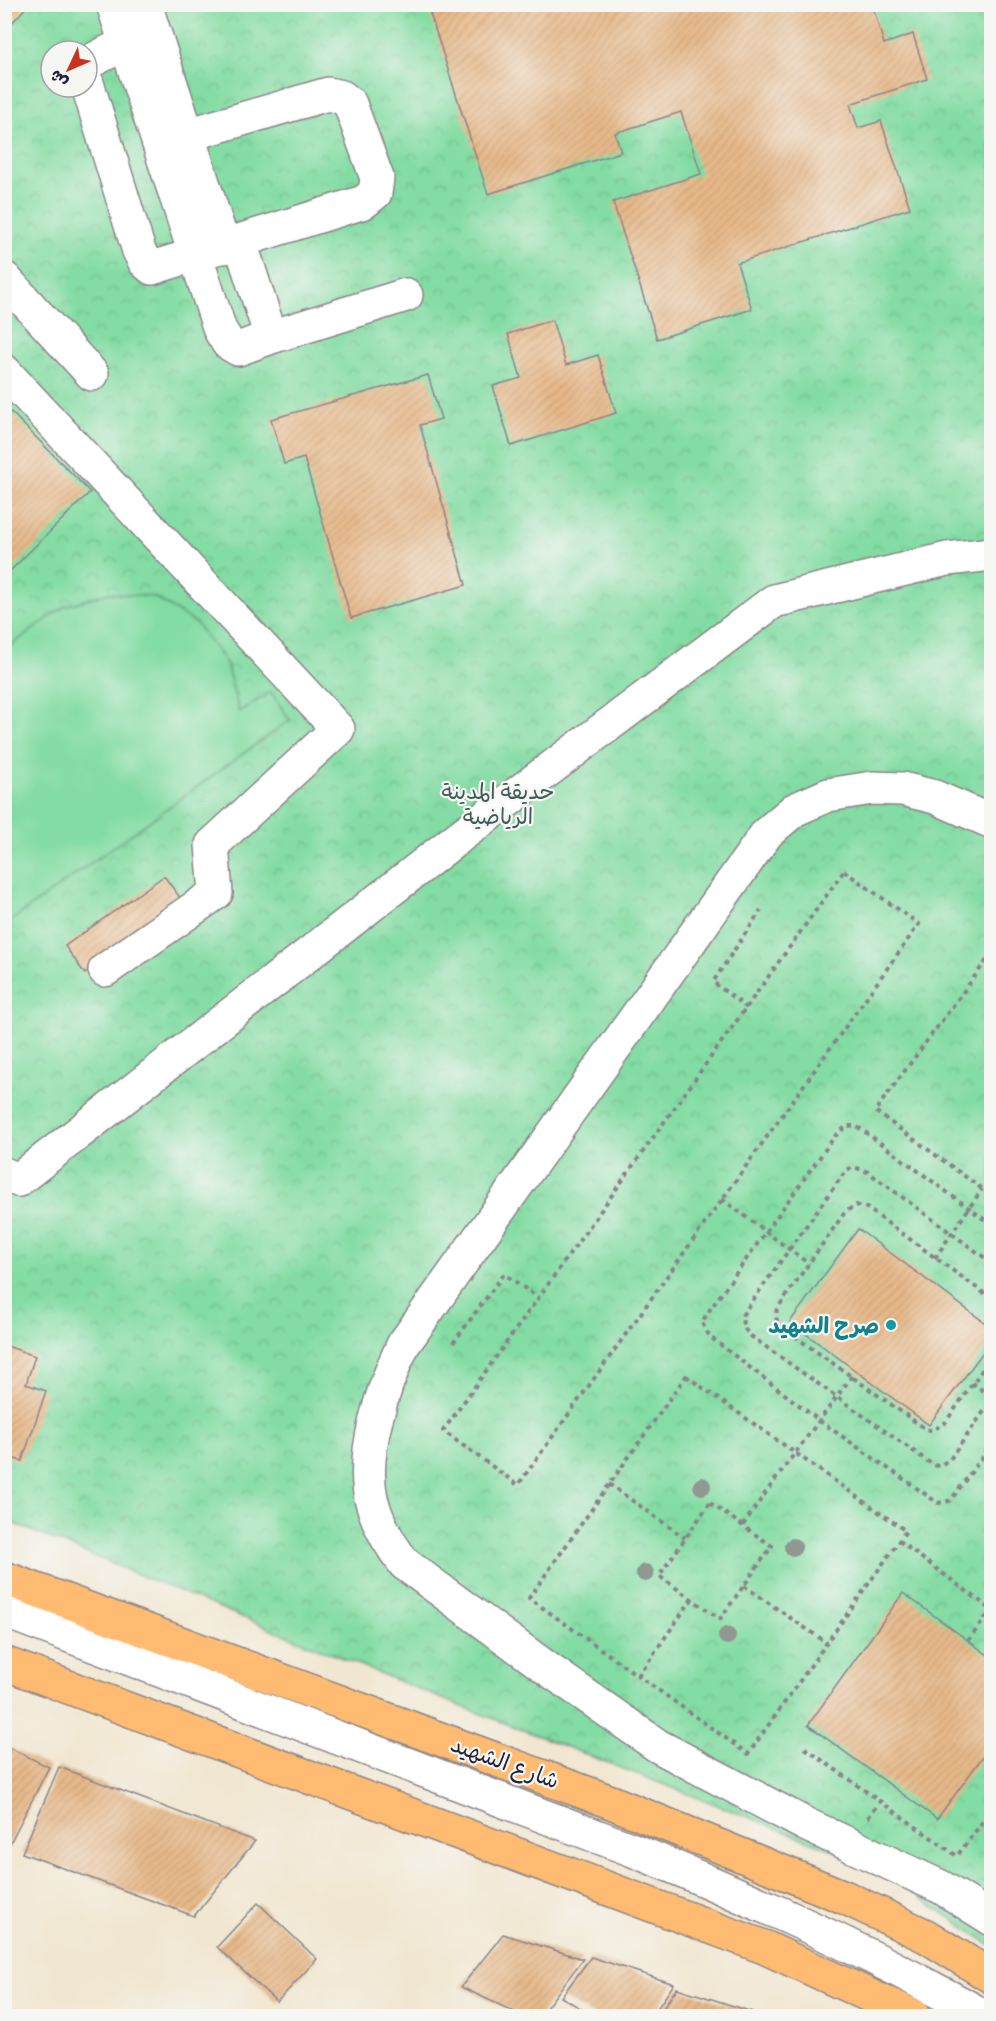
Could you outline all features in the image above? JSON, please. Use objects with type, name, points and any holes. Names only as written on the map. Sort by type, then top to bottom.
[{"type":"highway","name":"شارع الشهيد","points":[[4,1578],[611,1802],[844,1897],[926,1936],[992,1977]]},
{"type":"highway","points":[[4,1663],[764,1947],[914,2016]]},
{"type":"lane","points":[[113,4],[126,43],[174,139],[220,248],[271,337]]},
{"type":"lane","points":[[145,4],[174,139]]},
{"type":"lane","points":[[99,57],[126,43]]},
{"type":"lane","points":[[92,99],[139,251],[145,262],[152,268],[364,202],[375,193],[377,178],[350,104],[342,97],[328,94],[174,139]]},
{"type":"lane","points":[[220,248],[220,330],[228,344],[238,349],[406,295]]},
{"type":"lane","points":[[4,278],[92,374]]},
{"type":"lane","points":[[4,371],[338,729],[212,845],[216,893],[105,970]]},
{"type":"lane","points":[[4,1174],[18,1180],[459,837],[774,601],[947,559],[992,554]]},
{"type":"lane","points":[[992,822],[935,797],[902,789],[872,788],[828,795],[794,810],[767,833],[403,1345],[388,1376],[378,1410],[369,1475],[371,1497],[378,1520],[389,1543],[405,1564],[548,1669],[658,1746],[805,1824],[941,1887],[992,1919]]},
{"type":"lane","points":[[4,1611],[633,1850],[793,1919],[984,2016]]},
{"type":"lane","points":[[4,1630],[474,1807],[679,1887],[848,1960],[953,2016]]},
{"type":"path","points":[[844,871],[919,924],[722,1199],[518,1485],[443,1431],[844,871]]},
{"type":"path","points":[[747,1008],[713,982],[761,910]]},
{"type":"path","points":[[992,953],[875,1111],[992,1196]]},
{"type":"path","points":[[992,1225],[861,1129],[847,1126],[835,1136],[702,1323],[710,1337],[820,1420],[938,1503],[944,1503],[953,1497],[992,1444]]},
{"type":"path","points":[[972,1383],[992,1398],[950,1459],[939,1466],[927,1462],[752,1337],[743,1327],[743,1314],[842,1176],[854,1167],[868,1172],[992,1263]]},
{"type":"path","points":[[935,1258],[982,1189]]},
{"type":"path","points":[[722,1199],[809,1264]]},
{"type":"path","points":[[992,1299],[867,1208],[856,1205],[845,1212],[777,1309],[776,1319],[783,1328],[927,1430],[933,1430],[945,1423],[992,1356]]},
{"type":"path","points":[[453,1343],[504,1274],[539,1298]]},
{"type":"path","points":[[686,1376],[795,1453],[906,1531],[748,1754],[529,1598],[686,1376]]},
{"type":"path","points":[[742,1525],[852,1376]]},
{"type":"path","points":[[609,1484],[685,1538]]},
{"type":"path","points":[[710,1503],[771,1546],[720,1619],[659,1576],[685,1538],[710,1503]]},
{"type":"path","points":[[898,1541],[991,1610],[968,1641]]},
{"type":"path","points":[[744,1586],[827,1643]]},
{"type":"path","points":[[638,1676],[692,1599]]},
{"type":"path","points":[[805,1748],[957,1856],[992,1809]]},
{"type":"path","points":[[869,1817],[880,1801]]},
{"type":"green space","name":"حديقة المدينة الرياضية","points":[[4,5],[991,5],[991,1945],[872,1865],[435,1696],[5,1520]]},
{"type":"green space","points":[[108,593],[154,597],[196,623],[226,663],[239,712],[271,692],[290,720],[5,925],[5,650],[65,606]]},
{"type":"building","points":[[427,4],[872,4],[884,44],[913,34],[927,79],[850,104],[858,128],[881,121],[910,208],[737,263],[752,309],[657,339],[613,202],[701,174],[681,112],[615,133],[621,152],[488,194]]},
{"type":"building","points":[[4,5],[28,5],[4,32]]},
{"type":"building","points":[[552,320],[566,365],[598,355],[616,413],[511,446],[493,386],[521,378],[508,334]]},
{"type":"building","points":[[428,375],[441,419],[420,425],[466,585],[351,618],[304,458],[284,464],[271,419]]},
{"type":"building","points":[[11,412],[90,492],[4,577],[4,418]]},
{"type":"building","points":[[164,876],[184,903],[85,974],[65,946]]},
{"type":"building","name":"صرح الشهيد","points":[[858,1229],[992,1328],[992,1340],[929,1425],[790,1322]]},
{"type":"building","points":[[4,1345],[35,1356],[26,1384],[46,1391],[22,1461],[4,1456]]},
{"type":"building","points":[[903,1593],[992,1658],[992,1744],[937,1819],[808,1725]]},
{"type":"building","points":[[4,1745],[49,1767],[4,1855]]},
{"type":"building","points":[[59,1767],[255,1841],[194,1916],[22,1853]]},
{"type":"building","points":[[258,1903],[317,1959],[277,2002],[217,1947]]},
{"type":"building","points":[[503,1934],[583,1959],[540,2016],[523,2016],[461,1987]]},
{"type":"building","points":[[591,1957],[674,1984],[652,2016],[594,2016],[561,1997]]},
{"type":"building","points":[[677,1988],[765,2016],[658,2016]]},
{"type":"place","name":"صرح الشهيد","points":[[891,1325]]}]
